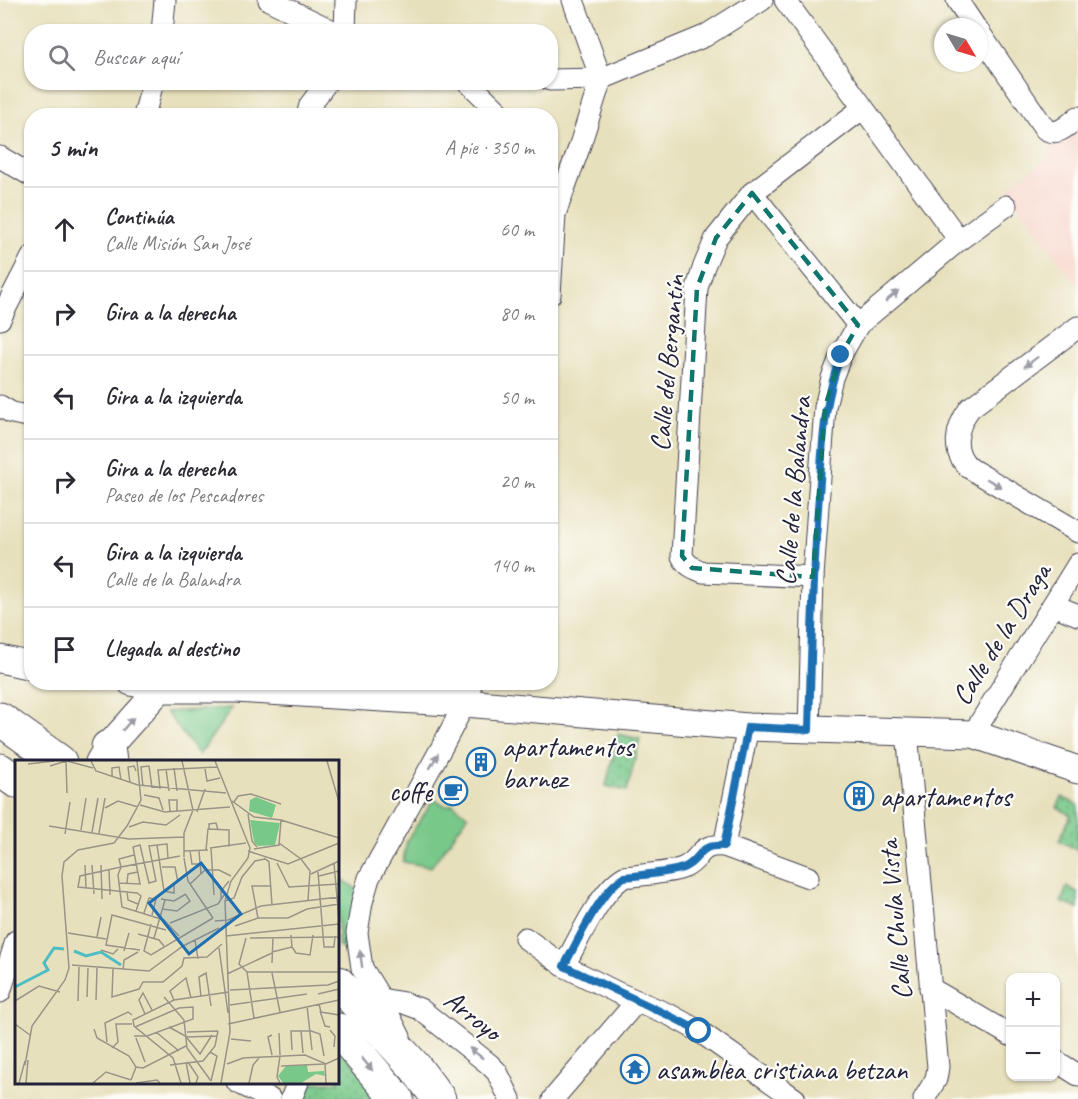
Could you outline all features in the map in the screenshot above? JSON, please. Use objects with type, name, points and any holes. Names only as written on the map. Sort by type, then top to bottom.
[{"type":"main road","points":[[0,719],[57,760]]},
{"type":"main road","points":[[0,770],[15,781]]},
{"type":"main road","points":[[339,985],[415,1067],[439,1099]]},
{"type":"main road","points":[[339,1031],[397,1099]]},
{"type":"street","points":[[163,24],[165,0]]},
{"type":"street","points":[[269,0],[318,24]]},
{"type":"street","points":[[345,24],[346,0]]},
{"type":"street","points":[[558,193],[579,148],[601,79],[573,0]]},
{"type":"street","points":[[558,80],[601,79],[705,36],[762,0]]},
{"type":"street","points":[[785,0],[959,240]]},
{"type":"street","points":[[957,0],[969,18]]},
{"type":"street","points":[[988,45],[1046,129],[1054,133],[1078,117]]},
{"type":"street","points":[[146,108],[151,90]]},
{"type":"street","points":[[309,108],[321,90]]},
{"type":"street","points":[[476,90],[495,108]]},
{"type":"street","name":"Calle del Bergantín","points":[[813,577],[703,572],[685,563],[682,556],[697,288],[716,238],[752,193],[863,108]]},
{"type":"street","points":[[0,157],[24,171]]},
{"type":"street","points":[[752,193],[858,325]]},
{"type":"street","name":"Calle de la Balandra","points":[[809,730],[813,577],[825,407],[832,378],[841,355],[858,325],[959,240],[1006,206]]},
{"type":"street","points":[[0,319],[24,272]]},
{"type":"street","points":[[1078,327],[969,408],[962,418],[956,442],[964,464],[971,470],[1078,532]]},
{"type":"street","points":[[0,406],[12,413],[24,415]]},
{"type":"street","name":"Calle de la Draga","points":[[973,734],[1078,564]]},
{"type":"street","points":[[1053,605],[1078,615]]},
{"type":"street","points":[[0,659],[24,664]]},
{"type":"street","points":[[106,757],[158,690]]},
{"type":"street","points":[[369,690],[469,693],[748,727],[973,734],[1078,770]]},
{"type":"street","points":[[415,1067],[381,999],[362,968],[357,933],[369,878],[469,693]]},
{"type":"street","points":[[724,846],[748,727]]},
{"type":"street","name":"Calle Chula Vista","points":[[907,732],[938,1067],[936,1079],[924,1099]]},
{"type":"street","points":[[564,966],[602,900],[624,877],[684,867],[712,845],[724,846],[808,877]]},
{"type":"street","points":[[525,938],[564,966],[670,1015],[699,1031],[795,1099]]},
{"type":"street","points":[[0,993],[15,944]]},
{"type":"street","points":[[930,988],[1006,1032]]},
{"type":"street","name":"Arroyo","points":[[381,999],[405,1003],[420,1009],[497,1072],[510,1099]]},
{"type":"street","points":[[553,1099],[637,1001]]},
{"type":"street","points":[[239,1084],[270,1099]]},
{"type":"street","points":[[291,1099],[298,1084]]},
{"type":"highlighted area","points":[[752,193],[858,325],[841,355],[825,407],[813,577],[692,568],[682,556],[697,288],[716,238]]},
{"type":"shaded area","points":[[1078,128],[1078,287],[1007,189],[1050,156],[1047,151]]},
{"type":"green space","points":[[232,708],[199,755],[166,712]]},
{"type":"green space","points":[[618,734],[640,739],[627,791],[606,786]]},
{"type":"green space","points":[[1062,797],[1078,805],[1078,850],[1059,841],[1071,815],[1057,808]]},
{"type":"green space","points":[[434,799],[446,806],[453,804],[468,816],[431,867],[403,862],[407,840]]},
{"type":"green space","points":[[339,877],[362,893],[353,956],[339,947]]},
{"type":"green space","points":[[1067,887],[1078,892],[1078,909],[1061,902]]},
{"type":"green space","points":[[339,1046],[383,1099],[297,1099],[304,1084],[339,1084]]},
{"type":"place","name":"apartamentos barnez","points":[[481,762]]},
{"type":"place","name":"coffe","points":[[453,791]]},
{"type":"place","name":"apartamentos","points":[[859,796]]},
{"type":"place","name":"asamblea cristiana betzan","points":[[635,1069]]},
{"type":"route","points":[[699,1031],[670,1015],[564,966],[602,900],[617,882],[624,877],[684,867],[712,845],[724,846],[748,727],[809,730],[813,577],[825,407],[832,378],[841,355]]}]
